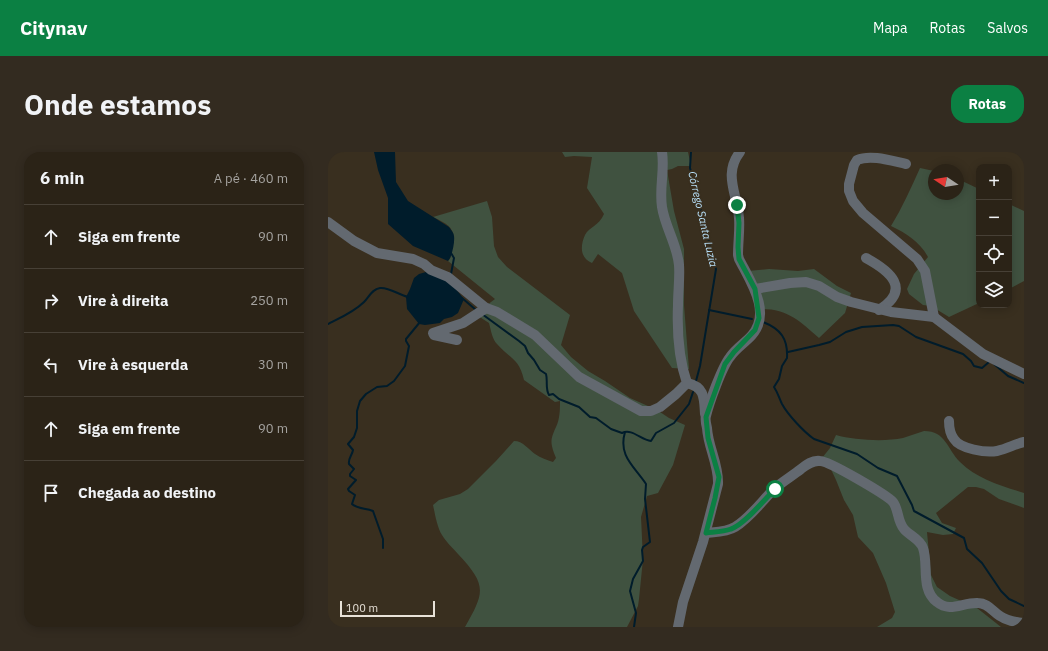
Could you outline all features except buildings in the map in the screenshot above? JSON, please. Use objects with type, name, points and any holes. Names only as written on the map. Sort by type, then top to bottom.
[{"type":"street","points":[[662,152],[664,168],[661,200],[664,218],[675,247],[679,266],[678,329],[682,369],[687,383]]},
{"type":"street","points":[[706,417],[725,364],[752,335],[759,318],[759,309],[755,289],[738,255],[739,215],[731,180],[733,164],[740,152]]},
{"type":"street","points":[[906,164],[871,158],[861,158],[857,160],[852,174],[849,191],[853,201],[863,213],[917,259],[925,271],[934,317]]},
{"type":"street","points":[[328,222],[354,241],[377,253],[405,257],[424,264],[431,270],[454,280],[486,308],[502,315],[535,335],[579,377],[641,411],[651,411],[660,408],[687,383]]},
{"type":"street","points":[[866,258],[881,266],[888,272],[896,285],[895,294],[880,310]]},
{"type":"street","points":[[755,289],[806,282],[819,286],[838,297],[880,310],[934,317],[984,354],[1024,374]]},
{"type":"street","points":[[457,340],[438,337],[433,333],[463,323],[486,308]]},
{"type":"street","points":[[678,627],[683,602],[706,533],[719,477],[708,438],[703,399],[699,388],[693,384],[687,383]]},
{"type":"street","points":[[699,388],[717,384]]},
{"type":"street","points":[[948,421],[950,433],[954,440],[962,445],[976,450],[995,452],[1024,442]]},
{"type":"street","points":[[706,533],[731,529],[737,526],[786,480],[808,464],[820,461],[835,466],[892,500],[896,506],[900,524],[922,545],[925,553],[925,569],[928,588],[931,595],[942,606],[957,607],[972,603],[982,603],[1005,619],[1023,623]]},
{"type":"green space","points":[[562,152],[688,152],[691,166],[678,166],[667,170],[674,211],[684,249],[684,305],[689,369],[672,368],[634,311],[622,273],[598,254],[592,263],[583,255],[582,243],[585,235],[602,218],[604,214],[587,188],[592,157],[565,157]]},
{"type":"green space","points":[[920,168],[928,170],[928,200],[964,200],[964,182],[976,188],[976,304],[949,317],[931,306],[923,305],[909,294],[907,289],[914,274],[928,257],[912,238],[891,226],[903,205]]},
{"type":"green space","points":[[487,201],[492,217],[494,246],[498,257],[507,267],[570,315],[561,345],[571,357],[588,371],[630,398],[685,425],[673,465],[658,493],[647,496],[641,517],[643,559],[638,606],[627,627],[465,627],[472,615],[479,597],[480,589],[478,581],[440,532],[433,505],[439,500],[460,494],[468,489],[514,441],[520,442],[532,452],[553,462],[556,458],[552,445],[552,439],[560,411],[560,401],[555,402],[524,380],[520,367],[514,359],[495,342],[489,323],[475,314],[495,299],[448,261],[451,257],[454,237],[453,232],[448,225],[433,217]]},
{"type":"green space","points":[[1012,205],[1024,211],[1024,281],[1012,287]]},
{"type":"green space","points":[[769,269],[798,271],[814,269],[837,286],[851,293],[845,313],[819,338],[800,322],[787,314],[779,311],[762,309],[748,271]]},
{"type":"green space","points":[[924,431],[937,434],[942,437],[960,462],[974,473],[1007,488],[1024,493],[1024,508],[999,499],[984,489],[968,487],[936,513],[942,523],[956,528],[953,534],[943,535],[927,532],[931,575],[937,587],[950,596],[977,608],[1001,627],[877,627],[892,618],[895,612],[886,583],[873,553],[858,537],[853,515],[844,500],[828,463],[822,458],[830,448],[836,435],[860,439],[887,440],[903,438]]},
{"type":"water","points":[[374,152],[395,152],[396,182],[408,201],[449,227],[454,234],[454,245],[448,261],[413,246],[388,224],[388,198],[378,170]]},
{"type":"water","points":[[426,272],[450,282],[464,299],[458,313],[452,317],[444,319],[440,323],[425,325],[419,324],[407,309],[406,297],[414,278],[419,274]]},
{"type":"waterway","name":"Córrego Santa Luzia","points":[[691,152],[690,168],[716,269],[700,366],[696,381]]},
{"type":"waterway","name":"Córrego Santa Luzia","points":[[451,253],[454,258],[451,274]]},
{"type":"waterway","points":[[328,324],[356,309],[377,289],[387,289],[408,297]]},
{"type":"waterway","name":"Córrego Santa Luzia","points":[[462,298],[476,310]]},
{"type":"waterway","points":[[709,310],[752,319]]},
{"type":"waterway","name":"Córrego Santa Luzia","points":[[482,314],[525,346],[540,370],[546,374],[547,390],[549,395],[553,394],[559,399],[579,407],[590,417],[596,418],[611,429],[622,433],[633,433],[651,441],[656,433],[674,423],[689,404],[693,392]]},
{"type":"waterway","points":[[383,548],[383,539],[373,511],[356,507],[352,504],[355,495],[348,489],[356,480],[350,476],[354,469],[349,464],[353,450],[348,444],[354,437],[357,428],[357,411],[360,401],[366,394],[377,387],[387,386],[394,381],[405,366],[409,346],[406,339],[420,322]]},
{"type":"waterway","points":[[763,322],[779,331],[785,340],[787,358],[782,366],[779,379],[774,387],[782,404],[796,423],[814,439],[857,454],[878,468],[897,476],[914,511],[964,538],[967,549],[982,563],[1001,591],[1009,599],[1024,606]]},
{"type":"waterway","points":[[788,352],[830,342],[846,332],[862,327],[893,325],[899,326],[916,337],[963,354],[974,366],[982,368],[990,362]]},
{"type":"waterway","points":[[994,364],[1008,376],[1024,383]]},
{"type":"waterway","points":[[625,432],[623,440],[625,454],[646,484],[645,499],[650,542],[643,547],[643,561],[633,579],[630,591],[636,613],[634,627]]},
{"type":"route","points":[[737,205],[739,215],[738,255],[755,289],[759,309],[759,318],[752,335],[734,352],[725,364],[706,417],[708,438],[719,477],[706,533],[731,529],[737,526],[775,489]]}]
